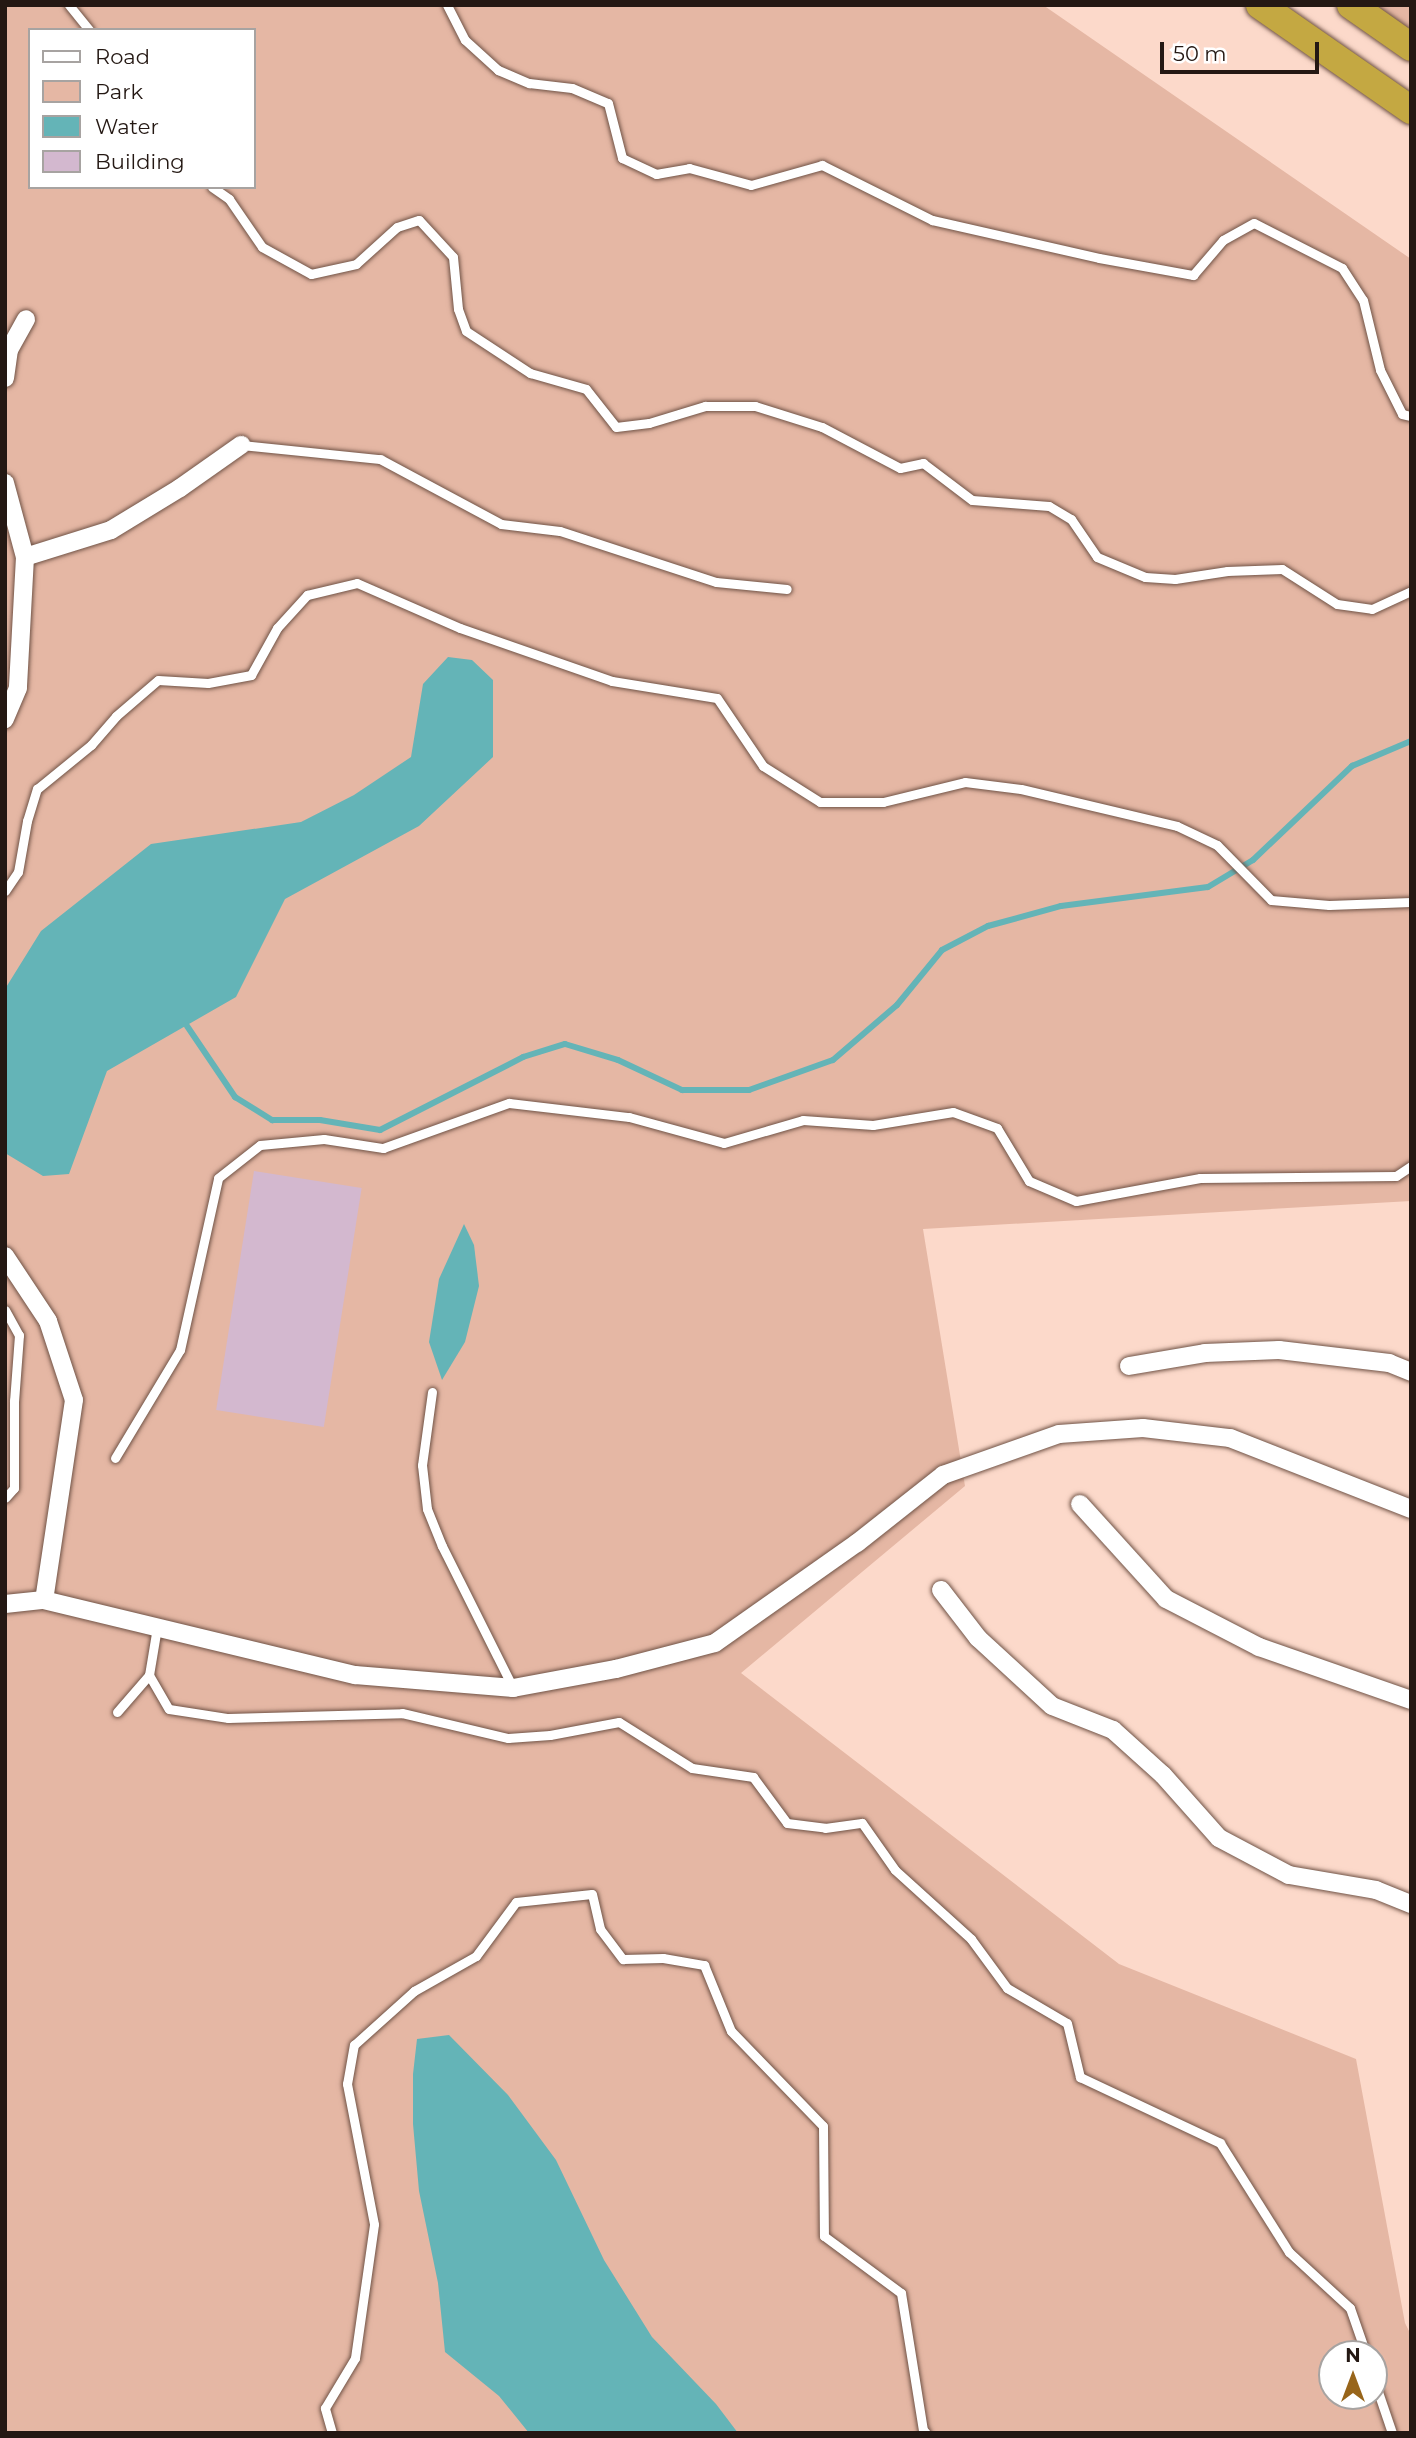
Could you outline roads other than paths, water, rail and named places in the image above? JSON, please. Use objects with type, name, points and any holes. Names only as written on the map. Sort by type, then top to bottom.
[{"type":"highway","points":[[1260,5],[1411,110]]},
{"type":"highway","points":[[1351,5],[1411,47]]},
{"type":"street","points":[[5,378],[9,350],[26,319]]},
{"type":"street","points":[[25,557],[111,530],[180,488],[241,445]]},
{"type":"street","points":[[5,484],[25,557],[18,688],[5,719]]},
{"type":"street","points":[[5,1256],[48,1321],[74,1400],[44,1600]]},
{"type":"street","points":[[1129,1366],[1205,1353],[1279,1350],[1389,1363],[1411,1372]]},
{"type":"street","points":[[5,1604],[44,1600],[355,1675],[513,1688],[616,1669],[715,1643],[857,1543],[943,1475],[1059,1434],[1143,1428],[1230,1438],[1411,1509]]},
{"type":"street","points":[[1080,1504],[1166,1599],[1259,1647],[1411,1700]]},
{"type":"street","points":[[941,1590],[978,1638],[1052,1706],[1113,1730],[1163,1775],[1219,1838],[1289,1875],[1376,1891],[1411,1904]]},
{"type":"lane","points":[[69,5],[87,28]]},
{"type":"lane","points":[[447,5],[466,40],[498,70],[529,83],[572,88],[608,103],[622,158],[656,174],[689,168],[751,185],[822,166],[932,219],[1099,258],[1193,275],[1223,240],[1254,223],[1342,268],[1363,300],[1380,370],[1402,414],[1411,416]]},
{"type":"lane","points":[[215,189],[229,199],[262,247],[311,274],[356,264],[397,227],[419,220],[453,257],[458,309],[466,331],[530,373],[586,389],[616,427],[649,423],[705,406],[755,406],[822,427],[900,468],[923,463],[972,500],[1049,506],[1071,519],[1097,557],[1145,578],[1175,579],[1227,571],[1282,569],[1337,604],[1372,609],[1411,591]]},
{"type":"lane","points":[[241,445],[380,459],[501,524],[560,531],[716,582],[787,589]]},
{"type":"lane","points":[[5,891],[18,872],[27,821],[37,789],[91,745],[116,716],[158,680],[208,683],[251,675],[277,628],[307,595],[357,583],[460,628],[612,681],[717,698],[763,766],[820,802],[883,802],[965,782],[1021,789],[1177,826],[1217,845],[1270,900],[1329,905],[1411,902]]},
{"type":"lane","points":[[115,1458],[180,1349],[218,1178],[260,1145],[324,1139],[383,1149],[509,1103],[629,1117],[724,1143],[803,1120],[873,1125],[953,1112],[997,1128],[1029,1181],[1076,1201],[1200,1178],[1396,1176],[1411,1166]]},
{"type":"lane","points":[[5,1310],[19,1335],[14,1401],[14,1488],[5,1498]]},
{"type":"lane","points":[[432,1392],[422,1465],[427,1509],[442,1546],[513,1688]]},
{"type":"lane","points":[[117,1712],[149,1675],[157,1627]]},
{"type":"lane","points":[[149,1675],[169,1709],[228,1718],[402,1713],[508,1738],[550,1735],[620,1722],[692,1768],[753,1777],[787,1823],[825,1828],[862,1823],[895,1870],[971,1938],[1007,1988],[1067,2023],[1080,2077],[1220,2143],[1289,2252],[1350,2308],[1361,2340]]},
{"type":"lane","points":[[332,2433],[325,2408],[355,2358],[374,2224],[347,2084],[354,2045],[414,1991],[476,1956],[516,1902],[592,1894],[600,1929],[623,1959],[663,1958],[704,1965],[731,2031],[823,2126],[824,2236],[901,2292],[923,2430],[926,2433]]},
{"type":"lane","points":[[1384,2410],[1392,2433]]},
{"type":"water","points":[[448,657],[472,660],[493,680],[493,757],[419,826],[285,899],[236,997],[107,1071],[69,1174],[43,1176],[5,1153],[5,989],[41,931],[151,844],[301,822],[354,795],[411,757],[423,684]]},
{"type":"water","points":[[464,1224],[474,1245],[479,1286],[465,1342],[442,1380],[429,1342],[439,1279]]},
{"type":"water","points":[[449,2035],[508,2095],[556,2160],[604,2260],[652,2337],[716,2404],[738,2433],[529,2433],[499,2396],[445,2352],[438,2283],[419,2191],[413,2124],[413,2074],[417,2039]]},
{"type":"waterway","points":[[187,1026],[235,1097],[272,1120],[320,1120],[380,1130],[523,1057],[565,1044],[618,1060],[682,1090],[749,1090],[833,1060],[897,1005],[942,950],[988,926],[1061,906],[1208,887],[1253,860],[1352,766],[1411,741]]}]
